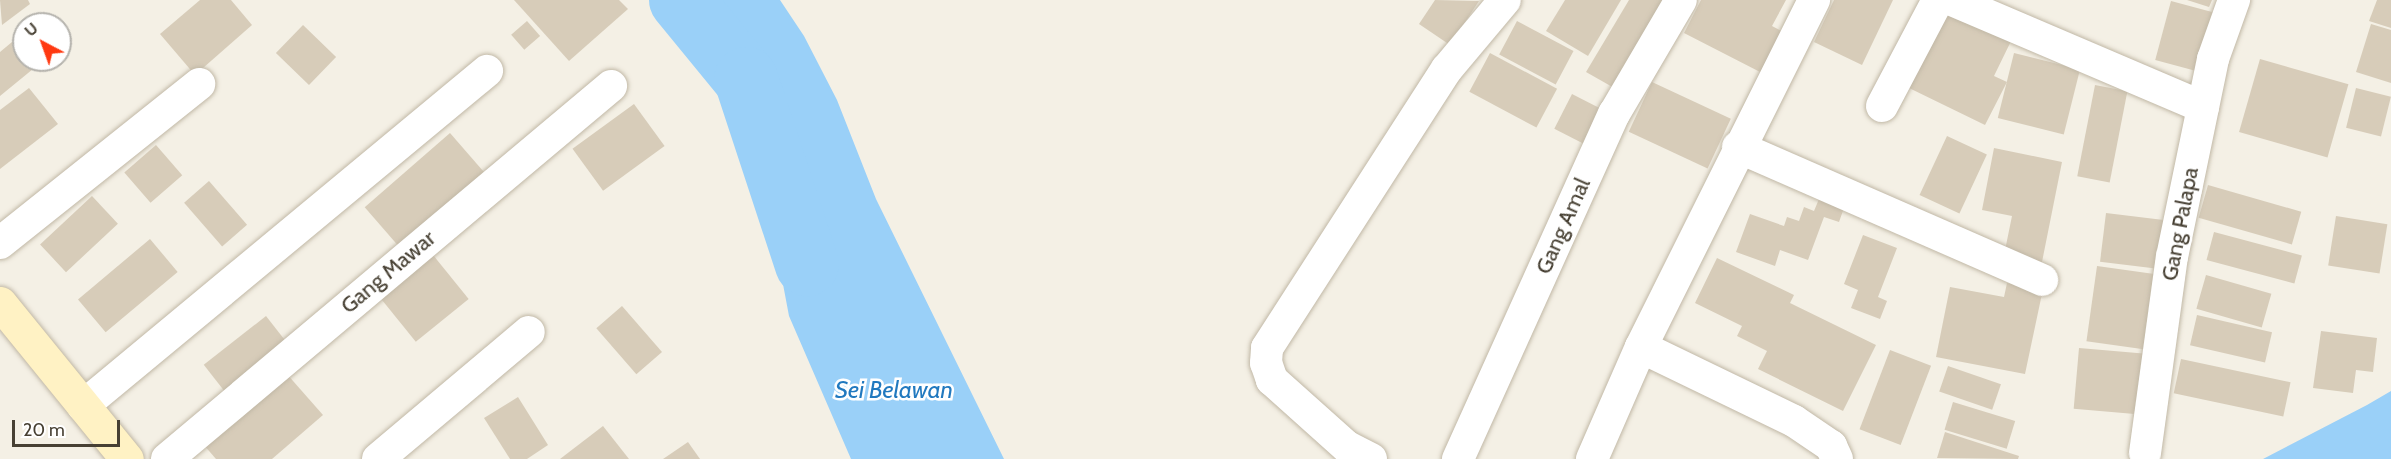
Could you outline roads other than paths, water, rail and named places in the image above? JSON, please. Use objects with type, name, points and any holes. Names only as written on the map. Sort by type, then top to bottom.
[{"type":"street","points":[[1371,459],[1347,447],[1272,380],[1266,363],[1267,348],[1447,69],[1505,0]]},
{"type":"street","name":"Gang Amal","points":[[1458,459],[1614,114],[1681,0]]},
{"type":"street","points":[[1592,459],[1641,347],[1738,147],[1814,0]]},
{"type":"street","points":[[1882,106],[1938,0]]},
{"type":"street","points":[[1952,0],[2203,107]]},
{"type":"street","name":"Gang Palapa","points":[[2145,453],[2172,257],[2213,59],[2234,0]]},
{"type":"street","points":[[84,406],[487,71]]},
{"type":"street","points":[[0,243],[199,84]]},
{"type":"street","name":"Gang Mawar","points":[[167,459],[610,86]]},
{"type":"street","points":[[1738,147],[2042,280]]},
{"type":"street","points":[[0,303],[127,459]]},
{"type":"street","points":[[378,459],[529,332]]},
{"type":"street","points":[[1641,347],[1794,421],[1830,446],[1837,459]]},
{"type":"water","name":"Sei Belawan","points":[[677,0],[780,0],[804,36],[837,100],[876,199],[1004,459],[851,459],[789,316],[779,263],[780,158],[763,110],[716,44]]},
{"type":"water","points":[[2391,391],[2391,459],[2263,459],[2367,405]]},
{"type":"waterway","name":"Sei Belawan","points":[[681,0],[746,79],[807,264]]}]
